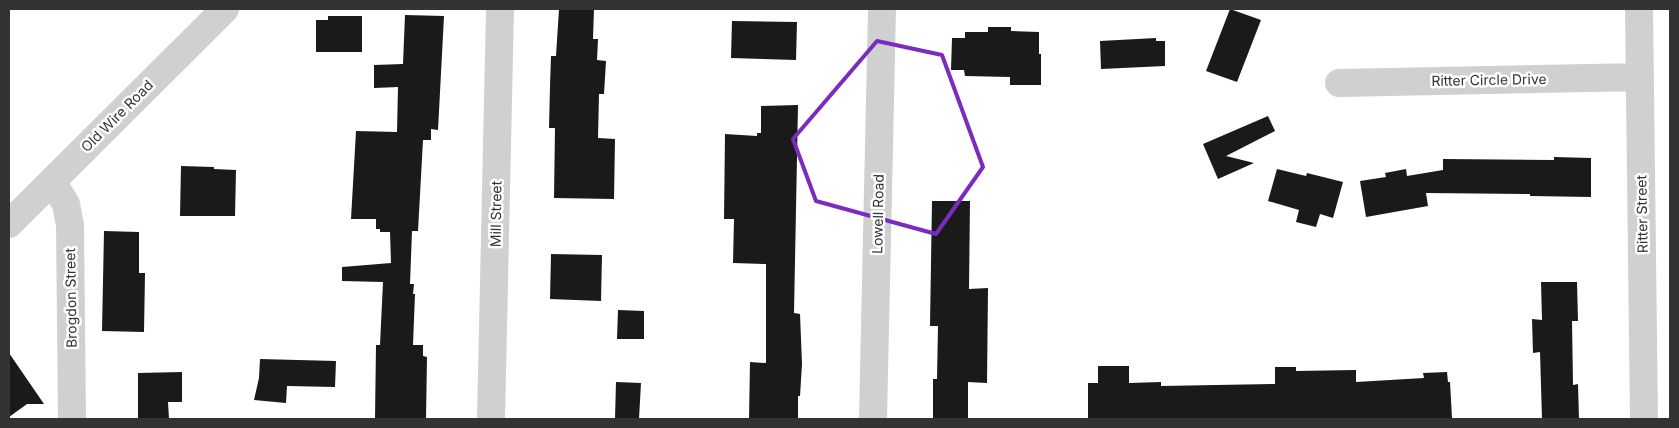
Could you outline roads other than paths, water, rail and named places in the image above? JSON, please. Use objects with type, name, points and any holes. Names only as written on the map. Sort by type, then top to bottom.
[{"type":"street","name":"Old Wire Road","points":[[9,224],[225,9]]},
{"type":"street","name":"Mill Street","points":[[492,419],[500,9]]},
{"type":"street","name":"Lowell Road","points":[[873,419],[882,9]]},
{"type":"street","name":"Ritter Street","points":[[1639,9],[1644,419]]},
{"type":"street","name":"Ritter Circle Drive","points":[[1339,83],[1640,77]]},
{"type":"street","name":"Brogdon Street","points":[[52,181],[66,204],[70,225],[72,419]]}]
